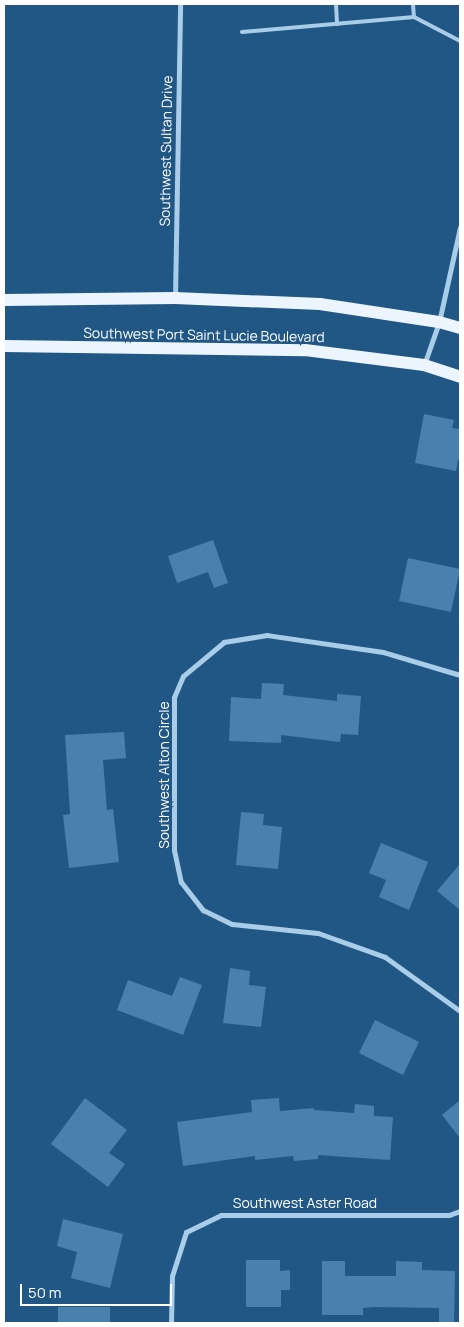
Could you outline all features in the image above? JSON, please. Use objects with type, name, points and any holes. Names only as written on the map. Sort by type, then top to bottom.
[{"type":"main road","points":[[4,300],[175,298],[320,304],[439,322],[460,328]]},
{"type":"main road","name":"Southwest Port Saint Lucie Boulevard","points":[[4,346],[305,350],[424,365],[460,377]]},
{"type":"street","name":"Southwest Sultan Drive","points":[[175,298],[180,4]]},
{"type":"street","points":[[424,365],[439,322],[460,226]]},
{"type":"street","name":"Southwest Alton Circle","points":[[460,675],[383,652],[267,635],[224,642],[183,676],[174,697],[174,850],[181,882],[203,910],[232,924],[318,933],[385,957],[460,1011]]},
{"type":"street","name":"Southwest Aster Road","points":[[171,1323],[172,1276],[186,1232],[222,1215],[449,1214],[460,1211]]},
{"type":"lane","points":[[336,4],[337,24]]},
{"type":"lane","points":[[412,4],[414,17]]},
{"type":"lane","points":[[242,32],[414,17],[460,41]]},
{"type":"building","points":[[424,414],[454,420],[452,428],[460,429],[460,460],[458,460],[456,471],[415,463]]},
{"type":"building","points":[[213,540],[228,583],[214,588],[208,572],[177,583],[168,556]]},
{"type":"building","points":[[408,558],[460,569],[451,612],[399,601]]},
{"type":"building","points":[[262,683],[284,684],[283,695],[337,701],[337,694],[361,696],[358,735],[341,734],[340,742],[281,735],[281,743],[229,741],[231,697],[261,699]]},
{"type":"building","points":[[124,732],[126,758],[103,760],[107,810],[113,809],[119,862],[69,868],[63,815],[70,814],[65,735]]},
{"type":"building","points":[[241,812],[264,814],[263,825],[282,827],[278,869],[236,865]]},
{"type":"building","points":[[381,843],[428,862],[409,910],[379,897],[386,880],[369,873]]},
{"type":"building","points":[[460,864],[460,910],[437,891]]},
{"type":"building","points":[[230,968],[250,971],[249,985],[266,987],[261,1027],[223,1023]]},
{"type":"building","points":[[180,977],[202,985],[183,1035],[117,1010],[128,980],[172,996]]},
{"type":"building","points":[[375,1020],[419,1042],[403,1075],[359,1053]]},
{"type":"building","points":[[85,1098],[127,1130],[109,1153],[125,1164],[108,1187],[51,1144]]},
{"type":"building","points":[[279,1098],[280,1111],[314,1108],[314,1110],[354,1113],[355,1104],[374,1106],[374,1116],[393,1117],[390,1160],[318,1155],[318,1159],[294,1161],[293,1156],[255,1160],[255,1156],[183,1166],[177,1122],[252,1112],[251,1100]]},
{"type":"building","points":[[460,1100],[460,1138],[442,1115]]},
{"type":"building","points":[[63,1219],[123,1234],[110,1288],[71,1278],[77,1252],[57,1246]]},
{"type":"building","points":[[246,1260],[280,1260],[280,1271],[290,1270],[290,1290],[281,1290],[281,1307],[246,1307]]},
{"type":"building","points":[[322,1261],[345,1261],[345,1276],[396,1276],[396,1261],[422,1262],[422,1270],[455,1271],[454,1323],[439,1322],[439,1308],[374,1307],[363,1308],[363,1315],[322,1315]]},
{"type":"building","points":[[58,1307],[110,1307],[110,1323],[58,1323]]}]
